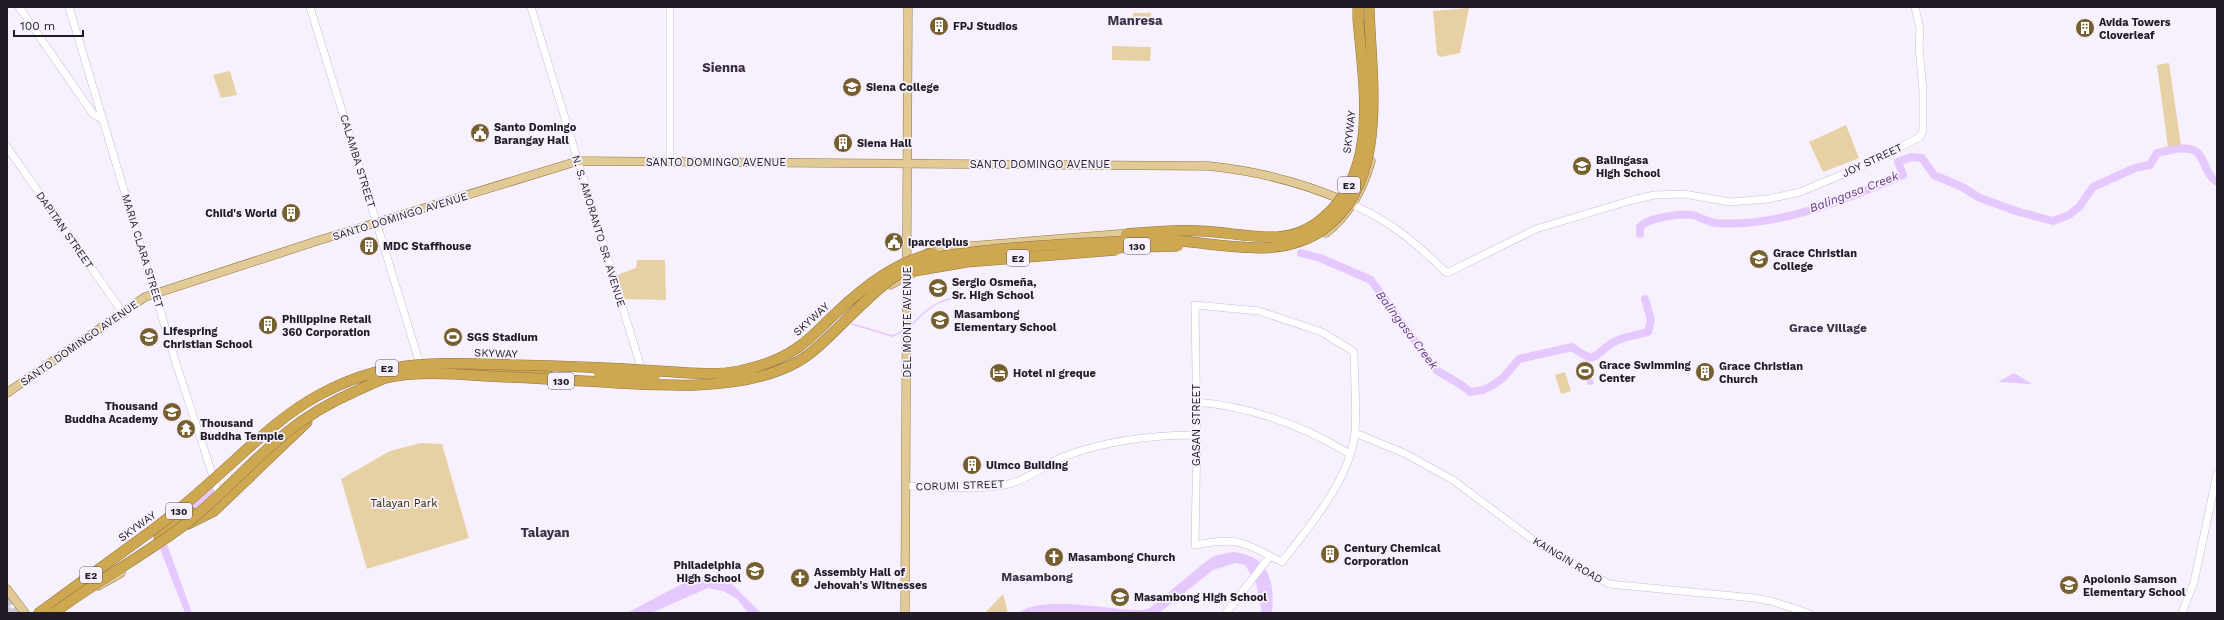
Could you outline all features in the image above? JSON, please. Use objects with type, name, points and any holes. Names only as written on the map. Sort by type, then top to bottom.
[{"type":"highway","name":"SKYWAY","points":[[39,613],[186,504],[252,445],[297,408],[318,395],[364,375],[388,368],[424,363],[687,372],[737,372],[779,359],[806,342],[866,286],[882,275],[903,263],[942,250],[1179,230],[1261,237],[1287,236],[1307,229],[1318,222],[1341,199],[1350,184],[1362,149],[1364,104],[1358,7]]},
{"type":"highway","name":"SKYWAY","points":[[890,283],[912,268],[939,256],[1152,239],[1219,244],[1255,249],[1297,243],[1311,238],[1326,228],[1352,200],[1367,166],[1373,120],[1370,7]]},
{"type":"highway","name":"SKYWAY","points":[[54,613],[182,527],[285,434],[334,405],[386,378],[458,374],[674,385],[710,386],[739,382],[784,369],[811,353],[874,292],[909,272],[945,260],[964,257],[1092,247],[1127,248],[1219,244]]},
{"type":"highway","points":[[355,377],[418,364],[640,377],[687,372]]},
{"type":"highway","points":[[182,527],[214,511],[310,420],[334,405],[387,379]]},
{"type":"highway","points":[[88,591],[100,576],[165,536],[280,432],[309,412],[334,405]]},
{"type":"main road","name":"DEL MONTE AVENUE","points":[[905,613],[907,293],[909,272],[907,260],[908,7]]},
{"type":"main road","name":"130","points":[[418,364],[642,371],[714,372],[738,370],[767,364],[792,352],[811,338],[865,286],[882,273],[907,260],[926,253],[959,247],[1203,233],[1260,238],[1288,234],[1315,221],[1338,198],[1355,159],[1360,137],[1362,106],[1358,7]]},
{"type":"main road","name":"130","points":[[909,272],[969,259],[1151,237],[1271,249],[1289,248],[1299,246],[1327,232],[1340,221],[1353,205],[1366,182],[1375,137],[1376,114],[1370,7]]},
{"type":"main road","name":"SANTO DOMINGO AVENUE","points":[[7,393],[145,297],[180,284],[578,161],[1209,166],[1257,172],[1300,183],[1353,205]]},
{"type":"main road","points":[[909,272],[924,260],[926,253]]},
{"type":"main road","name":"130","points":[[59,613],[105,576],[155,544],[219,495],[283,434],[314,408],[355,388],[387,379],[432,375],[646,383],[709,387],[736,384],[785,370],[821,346],[859,309],[890,283]]},
{"type":"main road","points":[[890,283],[907,293]]},
{"type":"main road","name":"130","points":[[36,613],[179,512],[291,414],[326,391],[355,377]]},
{"type":"main road","points":[[7,589],[25,613]]},
{"type":"street","points":[[19,7],[94,114],[103,120]]},
{"type":"street","name":"MARIA CLARA STREET","points":[[69,7],[219,495]]},
{"type":"street","name":"CALAMBA STREET","points":[[310,7],[377,223],[418,364]]},
{"type":"street","name":"N. S. AMORANTO SR. AVENUE","points":[[531,7],[646,383]]},
{"type":"street","points":[[670,7],[670,162]]},
{"type":"street","name":"JOY STREET","points":[[1447,273],[1536,229],[1654,195],[1684,194],[1730,202],[1768,199],[1800,192],[1893,152],[1920,137],[1923,131],[1923,91],[1919,47],[1920,29],[1915,7]]},
{"type":"street","name":"DAPITAN STREET","points":[[7,147],[123,312]]},
{"type":"street","name":"SANTO DOMINGO AVENUE","points":[[1353,205],[1389,222],[1404,233],[1447,273]]},
{"type":"street","name":"GASAN STREET","points":[[1270,556],[1248,545],[1233,540],[1220,540],[1195,545],[1197,402],[1195,305],[1259,312],[1322,332],[1354,352],[1354,432]]},
{"type":"street","points":[[1197,402],[1253,411],[1292,423],[1350,454]]},
{"type":"street","points":[[1226,613],[1270,556],[1282,562],[1299,539],[1331,492],[1350,454],[1354,432]]},
{"type":"street","name":"KAINGIN ROAD","points":[[1354,432],[1404,453],[1453,480],[1540,545],[1609,584],[1754,598],[1771,601],[1808,613]]},
{"type":"street","name":"CORUMI STREET","points":[[906,486],[978,486],[1008,484],[1029,476],[1062,458],[1109,443],[1150,436],[1197,435]]},
{"type":"street","points":[[2182,613],[2194,582],[2217,474]]},
{"type":"green space","points":[[1469,8],[1460,53],[1440,57],[1437,54],[1433,11]]},
{"type":"green space","points":[[1133,13],[1151,13],[1151,25],[1133,25]]},
{"type":"green space","points":[[1112,46],[1151,47],[1150,61],[1112,60]]},
{"type":"green space","points":[[2169,63],[2181,146],[2168,147],[2157,65]]},
{"type":"green space","points":[[230,71],[237,95],[221,98],[213,75]]},
{"type":"green space","points":[[1846,125],[1859,158],[1823,172],[1809,142]]},
{"type":"green space","points":[[637,260],[665,260],[666,300],[623,299],[617,275],[636,268]]},
{"type":"green space","name":"SGS Stadium","points":[[444,331],[462,332],[462,341],[444,341]]},
{"type":"green space","points":[[1565,372],[1571,391],[1561,394],[1555,375]]},
{"type":"green space","name":"Talayan Park","points":[[421,443],[442,444],[469,538],[367,569],[341,479],[390,451]]},
{"type":"green space","points":[[1003,594],[1008,613],[985,613]]},
{"type":"shaded area","name":"Grace Swimming Center","points":[[1587,360],[1594,384],[1588,385],[1586,379],[1583,380],[1578,363]]},
{"type":"shaded area","points":[[2014,373],[2032,384],[1998,382]]},
{"type":"shaded area","points":[[167,544],[192,613],[185,613],[160,549]]},
{"type":"shaded area","points":[[1232,552],[1244,554],[1254,558],[1262,564],[1270,580],[1273,601],[1272,613],[1262,613],[1256,583],[1245,565],[1235,563],[1213,570],[1159,613],[1018,613],[1029,607],[1060,604],[1143,610],[1150,608],[1214,556]]},
{"type":"shaded area","points":[[715,575],[733,585],[761,613],[748,613],[737,599],[723,591],[708,588],[651,613],[627,613],[691,579]]},
{"type":"waterway","name":"Balingasa Creek","points":[[1640,234],[1640,227],[1644,224],[1657,219],[1673,216],[1693,215],[1710,222],[1740,223],[1764,221],[1812,210],[1903,175],[1898,162],[1911,157],[1922,158],[1934,175],[1962,187],[1980,198],[2019,212],[2053,221],[2069,215],[2079,207],[2093,187],[2135,168],[2150,165],[2157,153],[2178,149],[2194,150],[2201,157],[2208,172],[2217,182]]},
{"type":"waterway","points":[[1212,240],[1252,243]]},
{"type":"waterway","name":"Balingasa Creek","points":[[1301,253],[1320,258],[1371,280],[1436,370],[1463,386],[1470,392],[1483,390],[1493,385],[1503,378],[1519,359],[1572,347],[1586,356],[1594,357],[1616,341],[1648,332],[1651,320],[1645,299]]},
{"type":"waterway","points":[[909,328],[925,312],[938,303],[952,298],[960,298]]},
{"type":"waterway","points":[[852,324],[892,336],[904,331]]},
{"type":"waterway","points":[[185,514],[215,491]]},
{"type":"tunnel","points":[[7,598],[17,613]]},
{"type":"tunnel","points":[[7,609],[10,613]]},
{"type":"place","name":"FPJ Studios","points":[[939,26]]},
{"type":"place","name":"Avida Towers Cloverleaf","points":[[2085,28]]},
{"type":"place","name":"Siena College","points":[[852,87]]},
{"type":"place","name":"Santo Domingo Barangay Hall","points":[[480,133]]},
{"type":"place","name":"Siena Hall","points":[[843,143]]},
{"type":"place","name":"Balingasa High School","points":[[1582,166]]},
{"type":"place","name":"Child's World","points":[[291,213]]},
{"type":"place","name":"iparcelplus","points":[[894,242]]},
{"type":"place","name":"MDC Staffhouse","points":[[369,246]]},
{"type":"place","name":"Grace Christian College","points":[[1759,259]]},
{"type":"place","name":"Sergio Osmeña, Sr. High School","points":[[938,288]]},
{"type":"place","name":"Masambong Elementary School","points":[[940,320]]},
{"type":"place","name":"Philippine Retail 360 Corporation","points":[[268,325]]},
{"type":"place","name":"Lifespring Christian School","points":[[149,337]]},
{"type":"place","name":"SGS Stadium","points":[[453,337]]},
{"type":"place","name":"Grace Swimming Center","points":[[1585,371]]},
{"type":"place","name":"Grace Christian Church","points":[[1705,372]]},
{"type":"place","name":"Hotel ni greque","points":[[999,373]]},
{"type":"place","name":"Thousand Buddha Academy","points":[[172,412]]},
{"type":"place","name":"Thousand Buddha Temple","points":[[186,429]]},
{"type":"place","name":"Ulmco Building","points":[[972,465]]},
{"type":"place","name":"Century Chemical Corporation","points":[[1330,554]]},
{"type":"place","name":"Masambong Church","points":[[1054,557]]},
{"type":"place","name":"Philadelphia High School","points":[[755,571]]},
{"type":"place","name":"Assembly Hall of Jehovah's Witnesses","points":[[800,578]]},
{"type":"place","name":"Apolonio Samson Elementary School","points":[[2069,585]]},
{"type":"place","name":"Masambong High School","points":[[1120,597]]},
{"type":"district","name":"Manresa","points":[[1135,20]]},
{"type":"district","name":"Sienna","points":[[724,67]]},
{"type":"district","name":"Grace Village","points":[[1828,328]]},
{"type":"district","name":"Talayan","points":[[545,532]]},
{"type":"district","name":"Masambong","points":[[1037,577]]}]
